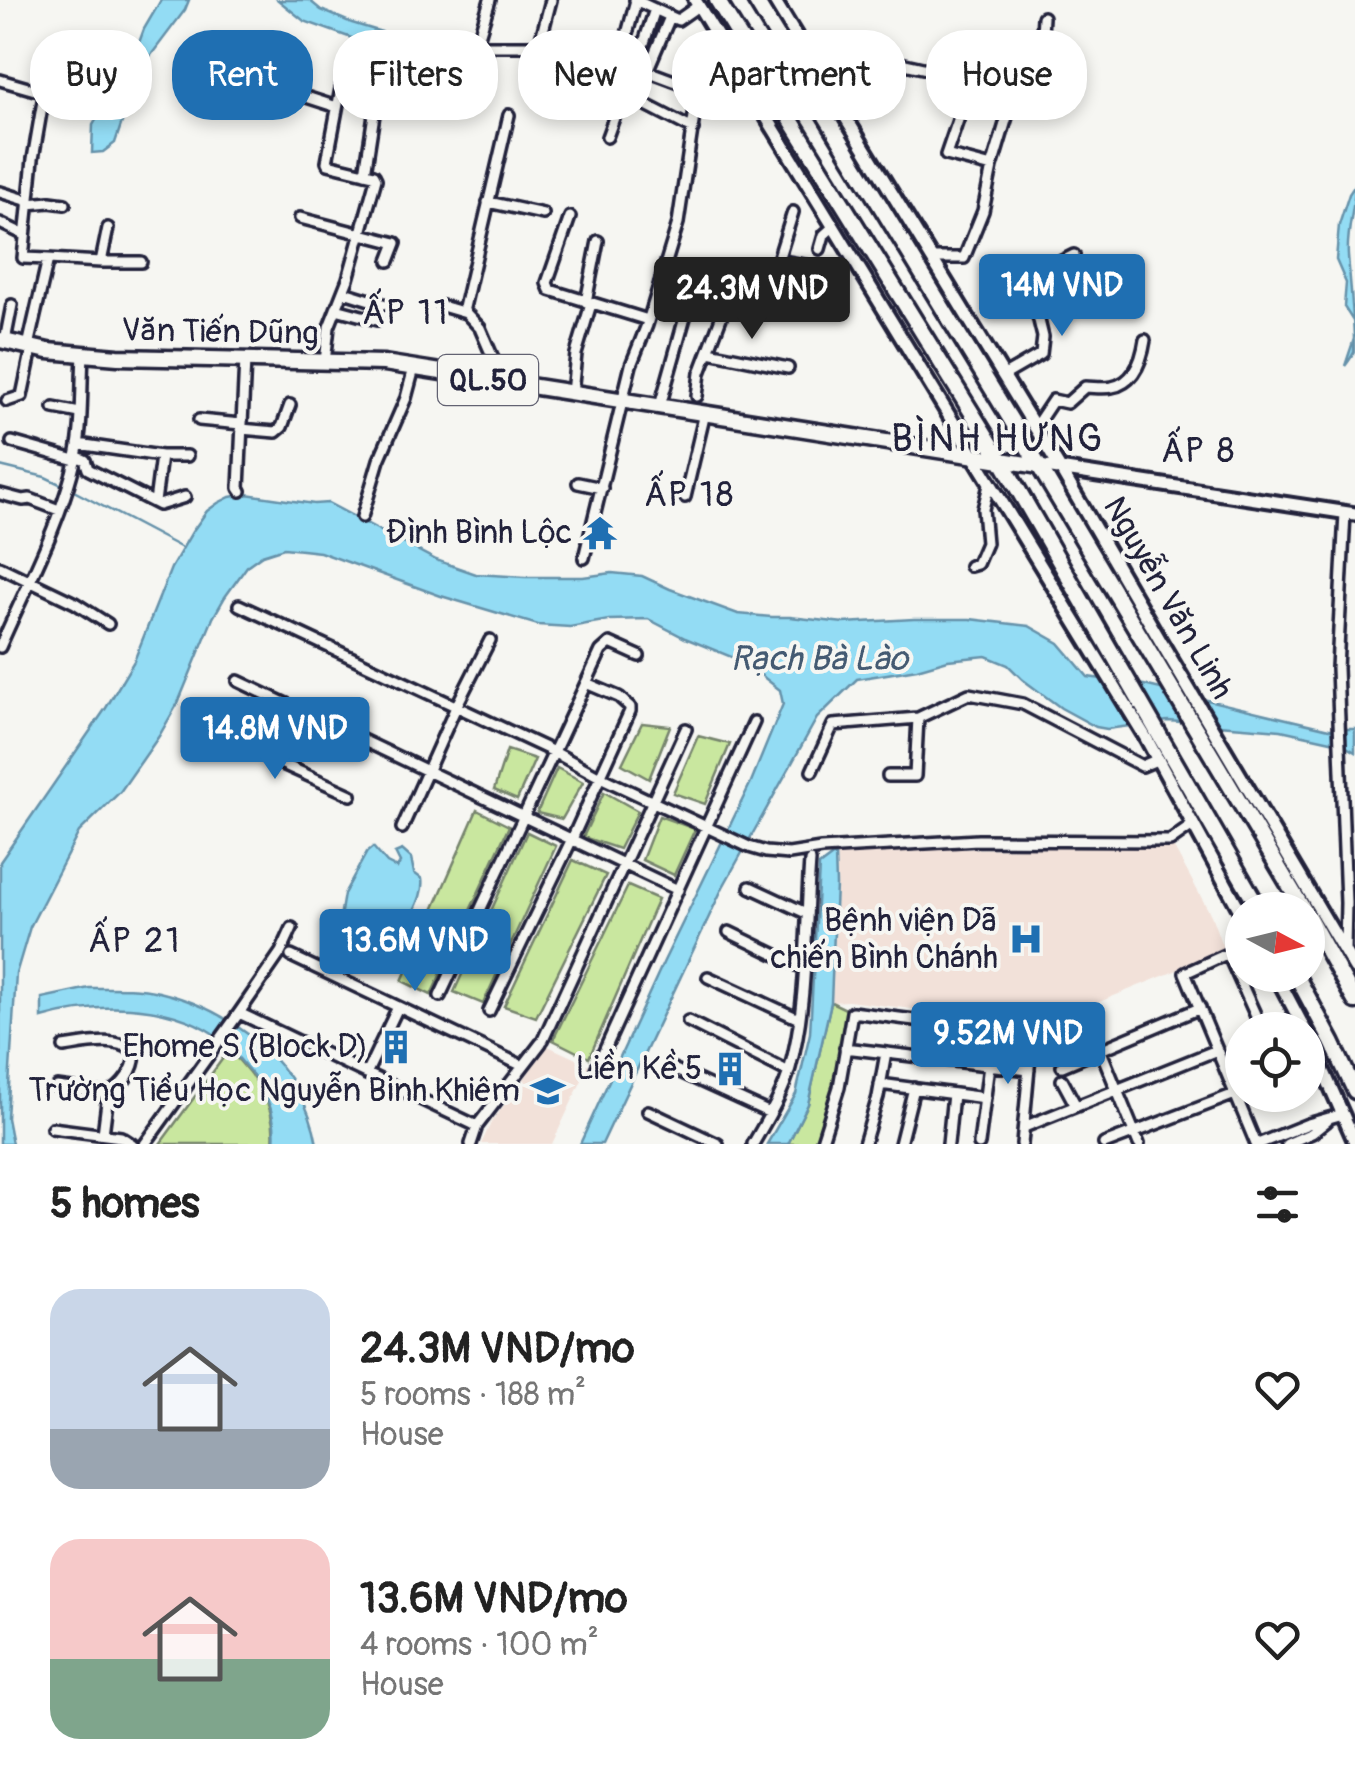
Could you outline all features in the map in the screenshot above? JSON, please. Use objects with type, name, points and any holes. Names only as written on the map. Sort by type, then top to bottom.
[{"type":"highway","points":[[717,0],[1000,460],[1114,672],[1249,892]]},
{"type":"highway","name":"Nguyễn Văn Linh","points":[[755,0],[1039,466],[1155,646],[1213,742],[1295,892]]},
{"type":"highway","name":"Văn Tiến Dũng","points":[[2,340],[83,355],[384,363],[973,455]]},
{"type":"highway","name":"QL.50","points":[[973,455],[1039,466]]},
{"type":"highway","name":"Nguyễn Văn Linh","points":[[1325,947],[1355,1001]]},
{"type":"highway","points":[[1305,992],[1355,1091]]},
{"type":"main road","name":"Nguyễn Văn Linh","points":[[774,0],[792,30]]},
{"type":"main road","points":[[697,3],[713,30]]},
{"type":"main road","points":[[769,120],[973,455],[1114,672]]},
{"type":"main road","name":"Nguyễn Văn Linh","points":[[847,120],[1061,470],[1155,646]]},
{"type":"main road","name":"QL.50","points":[[1039,466],[1350,513]]},
{"type":"main road","points":[[1152,735],[1158,759],[1230,892]]},
{"type":"main road","name":"Nguyễn Văn Linh","points":[[1213,742],[1355,969]]},
{"type":"main road","points":[[1325,1068],[1349,1112],[1355,1142]]},
{"type":"street","points":[[490,0],[476,46],[539,46],[551,0]]},
{"type":"street","points":[[628,30],[636,0],[678,20],[697,3]]},
{"type":"street","points":[[648,30],[655,10]]},
{"type":"street","points":[[670,17],[647,71],[672,80]]},
{"type":"street","points":[[931,258],[964,258],[983,212],[1007,117],[1042,34],[1042,17]]},
{"type":"street","points":[[906,64],[969,88],[946,155],[992,166]]},
{"type":"street","points":[[0,80],[44,95],[32,159],[23,258],[141,262]]},
{"type":"street","points":[[652,108],[693,129]]},
{"type":"street","points":[[463,312],[509,115]]},
{"type":"street","points":[[325,362],[329,326],[344,292],[376,179],[374,175],[328,164],[334,120]]},
{"type":"street","points":[[364,173],[373,120]]},
{"type":"street","points":[[607,137],[613,120]]},
{"type":"street","points":[[584,558],[631,366],[678,223],[694,120]]},
{"type":"street","points":[[0,192],[28,202],[65,204]]},
{"type":"street","points":[[488,202],[544,214]]},
{"type":"street","points":[[793,212],[778,260],[816,267]]},
{"type":"street","points":[[300,218],[396,244],[389,261]]},
{"type":"street","points":[[570,218],[547,283],[550,290],[648,320]]},
{"type":"street","points":[[0,223],[26,235]]},
{"type":"street","points":[[820,249],[824,235],[834,226]]},
{"type":"street","points":[[102,262],[108,228]]},
{"type":"street","points":[[572,393],[598,242]]},
{"type":"street","points":[[1003,376],[1041,354],[1043,337],[1036,308],[1040,292],[1050,267],[1074,255]]},
{"type":"street","points":[[7,400],[22,396],[48,259]]},
{"type":"street","points":[[999,287],[1040,292]]},
{"type":"street","points":[[344,292],[383,304]]},
{"type":"street","points":[[697,396],[700,373],[726,302]]},
{"type":"street","points":[[2,340],[12,306]]},
{"type":"street","points":[[442,306],[463,312],[480,328],[493,358],[489,380]]},
{"type":"street","points":[[336,309],[377,320]]},
{"type":"street","points":[[660,406],[686,314]]},
{"type":"street","points":[[1035,427],[1052,400],[1067,403],[1085,387],[1114,387],[1132,376],[1142,357],[1144,340]]},
{"type":"street","points":[[708,352],[788,368]]},
{"type":"street","points":[[0,647],[72,472],[78,444],[83,355]]},
{"type":"street","points":[[241,491],[246,360]]},
{"type":"street","points":[[362,516],[414,368]]},
{"type":"street","points":[[199,420],[276,432],[290,405]]},
{"type":"street","points":[[54,408],[80,413]]},
{"type":"street","points":[[684,497],[705,414]]},
{"type":"street","points":[[12,442],[86,460],[88,469],[159,505],[185,497]]},
{"type":"street","points":[[78,444],[187,456]]},
{"type":"street","points":[[155,502],[161,456]]},
{"type":"street","points":[[970,566],[977,564],[986,543],[983,509],[990,481]]},
{"type":"street","points":[[578,483],[602,488]]},
{"type":"street","points":[[0,494],[60,508]]},
{"type":"street","points":[[1345,949],[1338,675],[1350,513]]},
{"type":"street","points":[[0,566],[89,610],[108,624]]},
{"type":"street","points":[[239,606],[766,852],[789,854],[978,840],[1170,840],[1194,824]]},
{"type":"street","points":[[402,828],[490,640]]},
{"type":"street","points":[[440,996],[601,650],[610,644],[638,656]]},
{"type":"street","points":[[238,681],[678,890]]},
{"type":"street","points":[[489,1012],[630,712],[619,697],[586,683]]},
{"type":"street","points":[[812,771],[834,724],[918,718],[969,694],[1023,704],[1142,766],[1158,759]]},
{"type":"street","points":[[888,776],[915,776],[918,718]]},
{"type":"street","points":[[596,1069],[678,890],[712,828],[754,722]]},
{"type":"street","points":[[471,1144],[477,1126],[542,1041],[686,728]]},
{"type":"street","points":[[214,733],[352,795]]},
{"type":"street","points":[[753,1144],[790,1072],[799,1019],[810,861]]},
{"type":"street","points":[[750,888],[806,912]]},
{"type":"street","points":[[146,1144],[240,1014],[281,952],[292,928]]},
{"type":"street","points":[[729,932],[803,968]]},
{"type":"street","points":[[1225,955],[1185,973],[1225,1068]]},
{"type":"street","points":[[291,956],[523,1066]]},
{"type":"street","points":[[708,976],[799,1019]]},
{"type":"street","points":[[366,1074],[398,1008]]},
{"type":"street","points":[[1062,1066],[1200,1008]]},
{"type":"street","points":[[821,1144],[839,1087],[852,1012],[1032,1035],[1022,1144]]},
{"type":"street","points":[[1085,1012],[1139,1144]]},
{"type":"street","points":[[240,1014],[477,1126]]},
{"type":"street","points":[[688,1021],[790,1072]]},
{"type":"street","points":[[57,1087],[108,1094],[116,1090],[135,1057],[133,1050],[116,1044],[64,1048]]},
{"type":"street","points":[[845,1048],[1029,1070]]},
{"type":"street","points":[[1024,1128],[1218,1050]]},
{"type":"street","points":[[864,1144],[886,1053]]},
{"type":"street","points":[[979,1144],[989,1065]]},
{"type":"street","points":[[669,1066],[770,1112]]},
{"type":"street","points":[[1062,1080],[1076,1106]]},
{"type":"street","points":[[880,1084],[985,1098]]},
{"type":"street","points":[[900,1144],[914,1088]]},
{"type":"street","points":[[103,1134],[108,1094]]},
{"type":"street","points":[[948,1144],[953,1094]]},
{"type":"street","points":[[1104,1144],[1225,1098]]},
{"type":"street","points":[[648,1111],[718,1144]]},
{"type":"street","points":[[1243,1112],[1257,1144],[1312,1134]]},
{"type":"street","points":[[1287,1144],[1349,1112]]},
{"type":"street","points":[[52,1128],[120,1136],[132,1144]]},
{"type":"shaded area","name":"Bệnh viện Dã chiến Bình Chánh","points":[[1173,846],[1211,915],[1224,951],[1038,1027],[848,1001],[831,1002],[835,854]]},
{"type":"shaded area","name":"Trường Tiểu Học Nguyễn Bỉnh Khiêm","points":[[548,1046],[589,1065],[552,1144],[481,1144],[492,1121],[527,1083],[524,1079]]},
{"type":"green space","points":[[642,723],[670,726],[649,779],[622,764]]},
{"type":"green space","points":[[698,736],[730,744],[705,804],[673,793]]},
{"type":"green space","points":[[507,750],[535,759],[517,800],[494,790]]},
{"type":"green space","points":[[557,768],[583,782],[562,819],[537,813]]},
{"type":"green space","points":[[604,792],[638,811],[619,849],[583,837]]},
{"type":"green space","points":[[477,810],[509,826],[431,995],[402,981]]},
{"type":"green space","points":[[659,816],[695,829],[674,875],[642,860]]},
{"type":"green space","points":[[527,832],[556,846],[483,1004],[454,992]]},
{"type":"green space","points":[[573,860],[606,875],[536,1017],[504,1006]]},
{"type":"green space","points":[[628,886],[658,899],[589,1058],[553,1040]]},
{"type":"green space","points":[[831,1002],[852,1012],[839,1087],[821,1144],[788,1144],[808,1104]]},
{"type":"green space","points":[[229,1050],[263,1092],[272,1117],[273,1144],[160,1144]]},
{"type":"water","points":[[161,0],[189,0],[152,54],[152,30],[144,29]]},
{"type":"water","points":[[278,0],[309,0],[321,10],[375,30],[333,31],[304,21]]},
{"type":"water","points":[[96,120],[123,120],[115,143],[103,152],[92,153]]},
{"type":"water","points":[[1355,185],[1348,247],[1353,321],[1344,307],[1346,283],[1336,260],[1339,225]]},
{"type":"water","name":"Rạch Bà Lào","points":[[246,494],[328,503],[436,560],[476,574],[642,576],[738,614],[844,623],[970,619],[1029,626],[1059,643],[1088,677],[1144,685],[1329,729],[1355,729],[1355,752],[1340,743],[1281,730],[1168,721],[1096,727],[1061,708],[1008,665],[986,656],[857,679],[817,718],[723,887],[602,1144],[580,1144],[751,782],[783,704],[780,690],[744,662],[648,619],[570,627],[538,625],[441,596],[320,552],[284,548],[262,555],[248,565],[225,597],[178,703],[159,736],[120,792],[79,832],[30,927],[16,974],[7,1118],[12,1144],[0,1144],[0,862],[134,661],[171,568],[192,532],[218,503]]},
{"type":"water","points":[[373,847],[397,868],[400,863],[395,853],[402,850],[411,858],[414,873],[422,879],[415,909],[385,960],[337,935],[344,894]]},
{"type":"water","points":[[835,854],[831,1002],[808,1104],[788,1144],[767,1144],[796,1094],[810,1033],[819,866]]},
{"type":"water","points":[[89,988],[159,992],[187,1000],[238,1027],[281,1066],[297,1089],[317,1144],[274,1144],[272,1112],[259,1084],[222,1041],[195,1023],[130,1008],[85,1009],[42,1018],[42,998]]},
{"type":"waterway","points":[[0,466],[62,485]]},
{"type":"waterway","points":[[70,489],[182,548]]},
{"type":"place","name":"Đình Bình Lộc","points":[[600,533]]},
{"type":"place","name":"Bệnh viện Dã chiến Bình Chánh","points":[[1026,939]]},
{"type":"place","name":"Ehome S (Block D)","points":[[396,1047]]},
{"type":"place","name":"Liền Kề 5","points":[[730,1069]]},
{"type":"place","name":"Trường Tiểu Học Nguyễn Bỉnh Khiêm","points":[[548,1091]]},
{"type":"district","name":"ẤP 11","points":[[406,313]]},
{"type":"district","name":"BÌNH HƯNG","points":[[998,439]]},
{"type":"district","name":"ẤP 8","points":[[1199,451]]},
{"type":"district","name":"ẤP 18","points":[[690,495]]},
{"type":"district","name":"ẤP 21","points":[[135,941]]}]
